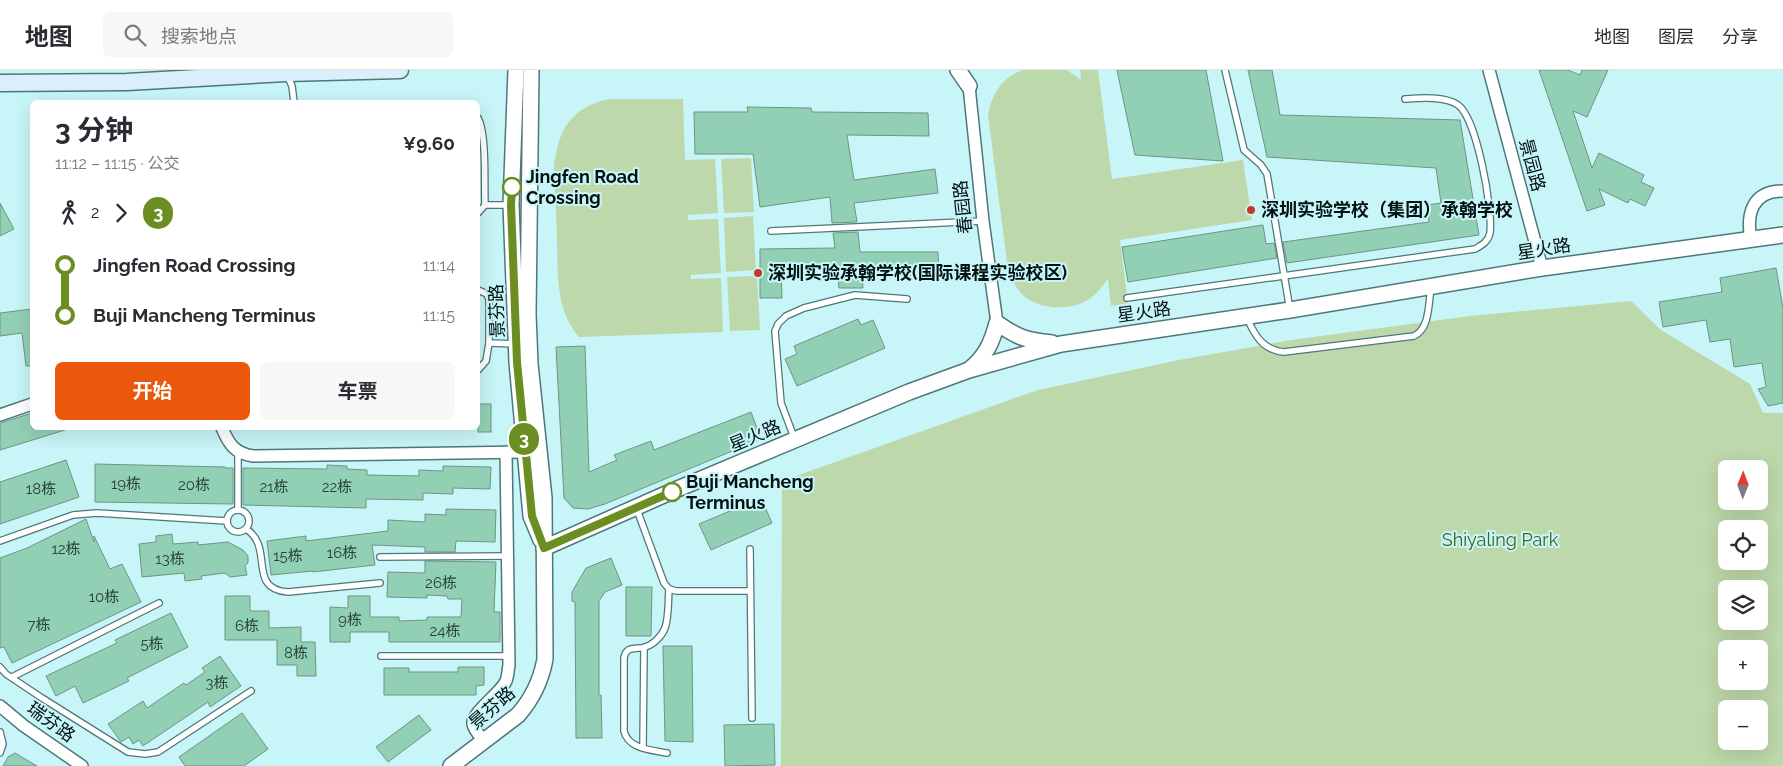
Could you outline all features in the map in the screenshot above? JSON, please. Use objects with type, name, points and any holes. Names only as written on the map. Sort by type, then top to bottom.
[{"type":"main road","points":[[3,87],[286,73],[400,70]]},
{"type":"street","name":"景芬路","points":[[516,70],[511,205],[517,362],[532,516],[544,548]]},
{"type":"street","name":"景芬路","points":[[451,766],[518,715],[527,705],[541,677],[545,659],[544,498],[530,364],[528,324],[531,70]]},
{"type":"street","name":"春园路","points":[[958,70],[969,86]]},
{"type":"street","name":"春园路","points":[[968,370],[980,362],[993,339],[997,322],[982,221],[969,86],[974,70]]},
{"type":"street","name":"景园路","points":[[1489,70],[1542,268]]},
{"type":"street","points":[[1751,240],[1748,226],[1752,207],[1766,194],[1783,191]]},
{"type":"street","name":"星火路","points":[[544,548],[909,392],[968,370],[1061,344],[1290,310],[1542,268],[1783,235]]},
{"type":"street","points":[[997,322],[1017,336],[1029,341],[1061,344]]},
{"type":"street","points":[[0,415],[30,405]]},
{"type":"street","points":[[223,430],[226,438],[238,451],[242,454],[253,456],[526,452]]},
{"type":"street","points":[[484,741],[474,728],[472,722],[506,681],[509,656],[506,452]]},
{"type":"street","name":"瑞芬路","points":[[0,706],[24,726],[82,766]]},
{"type":"lane","points":[[1225,70],[1244,150],[1261,165],[1267,174],[1290,310]]},
{"type":"lane","points":[[286,73],[292,86],[294,100]]},
{"type":"lane","points":[[1127,298],[1475,249],[1485,243],[1490,234],[1486,194],[1476,139],[1467,116],[1458,105],[1440,99],[1405,99]]},
{"type":"lane","points":[[480,122],[483,136],[485,205],[480,211]]},
{"type":"lane","points":[[485,205],[511,205]]},
{"type":"lane","points":[[771,231],[982,221]]},
{"type":"lane","points":[[1246,316],[1260,342],[1273,351],[1284,352],[1414,336],[1425,327],[1431,287]]},
{"type":"lane","points":[[480,291],[487,294],[489,300],[489,343],[486,361],[480,368]]},
{"type":"lane","points":[[795,440],[781,403],[775,331],[778,324],[786,316],[804,308],[856,296],[907,299]]},
{"type":"lane","points":[[489,343],[516,344]]},
{"type":"lane","points":[[238,451],[238,510]]},
{"type":"lane","points":[[636,508],[664,583],[669,589],[676,591],[750,591]]},
{"type":"lane","points":[[238,510],[242,510],[248,515],[249,523],[246,529],[239,532],[232,530],[227,521],[229,514],[238,510]]},
{"type":"lane","points":[[0,541],[73,514],[97,513],[227,521]]},
{"type":"lane","points":[[246,529],[257,541],[264,577],[269,586],[277,591],[288,592],[380,583]]},
{"type":"lane","points":[[750,549],[752,718]]},
{"type":"lane","points":[[380,556],[507,556]]},
{"type":"lane","points":[[666,753],[643,748],[630,743],[626,738],[624,731],[624,658],[628,650],[632,648],[644,648],[652,644],[666,627],[669,589]]},
{"type":"lane","points":[[12,678],[159,603]]},
{"type":"lane","points":[[643,748],[644,648]]},
{"type":"lane","points":[[381,656],[509,656]]},
{"type":"lane","points":[[0,667],[12,678],[128,752],[145,754],[158,752],[251,691]]},
{"type":"lane","points":[[0,732],[3,744],[0,753]]},
{"type":"green space","points":[[1023,70],[1067,70],[1081,80],[1080,70],[1098,70],[1112,179],[1243,160],[1252,220],[1120,240],[1128,303],[1111,306],[1108,279],[1092,297],[1074,306],[1047,306],[1031,301],[1014,284],[1008,270],[988,115],[992,100],[999,87],[1009,77]]},
{"type":"green space","points":[[609,99],[683,99],[685,160],[715,159],[718,213],[688,215],[688,220],[718,219],[721,273],[691,275],[691,279],[721,278],[723,332],[579,337],[571,326],[559,290],[554,168],[556,154],[559,142],[568,123],[585,108]]},
{"type":"green space","points":[[751,158],[754,212],[724,213],[721,159]]},
{"type":"green space","points":[[753,216],[756,270],[726,272],[724,218]]},
{"type":"green space","points":[[757,276],[760,330],[730,331],[727,277]]},
{"type":"green space","name":"Shiyaling Park","points":[[1631,301],[1661,330],[1750,384],[1763,413],[1783,413],[1783,766],[781,766],[782,481],[1038,390],[1179,360],[1291,340],[1470,316]]},
{"type":"building","points":[[1117,70],[1206,70],[1223,161],[1135,155]]},
{"type":"building","points":[[1248,70],[1272,70],[1280,115],[1460,120],[1479,235],[1287,263],[1283,242],[1429,222],[1427,205],[1441,203],[1436,168],[1267,157]]},
{"type":"building","points":[[1539,70],[1568,70],[1580,75],[1582,70],[1608,70],[1587,117],[1573,111],[1592,168],[1599,153],[1644,175],[1641,182],[1654,188],[1645,206],[1630,199],[1628,203],[1599,189],[1605,205],[1587,211]]},
{"type":"building","points":[[747,107],[811,108],[812,112],[928,113],[929,136],[847,135],[854,180],[935,169],[938,193],[854,203],[857,222],[832,223],[830,197],[760,207],[753,154],[695,154],[694,112],[748,112]]},
{"type":"building","points":[[0,203],[14,229],[0,236]]},
{"type":"building","points":[[1263,225],[1266,244],[1274,243],[1277,258],[1128,282],[1122,247]]},
{"type":"building","points":[[858,232],[860,252],[938,252],[939,276],[862,275],[863,288],[839,288],[837,269],[781,269],[782,298],[760,298],[760,249],[835,248],[833,233]]},
{"type":"building","points":[[1776,268],[1783,308],[1783,403],[1768,406],[1758,389],[1766,387],[1762,363],[1734,367],[1730,339],[1710,342],[1706,320],[1663,327],[1659,302],[1722,292],[1720,278]]},
{"type":"building","points":[[30,309],[30,366],[26,366],[22,333],[0,336],[0,313]]},
{"type":"building","points":[[858,319],[861,325],[873,320],[885,348],[797,386],[785,359],[797,354],[794,346]]},
{"type":"building","points":[[585,346],[589,472],[617,460],[614,455],[651,441],[654,450],[751,412],[761,439],[605,504],[588,509],[573,508],[564,498],[556,347]]},
{"type":"building","points":[[480,404],[491,404],[491,432],[478,432],[480,430]]},
{"type":"building","points":[[30,414],[30,430],[65,430],[0,450],[0,423]]},
{"type":"building","points":[[66,460],[79,497],[0,524],[0,482]]},
{"type":"building","points":[[95,464],[233,468],[233,504],[95,502]]},
{"type":"building","points":[[327,465],[367,470],[367,475],[419,476],[419,470],[443,471],[443,466],[491,467],[490,489],[453,488],[453,494],[423,493],[423,500],[366,499],[366,508],[243,505],[243,468],[327,469]]},
{"type":"building","points":[[761,498],[772,523],[711,550],[699,524]]},
{"type":"building","points":[[446,509],[496,510],[495,542],[456,541],[455,552],[425,552],[425,547],[372,545],[375,565],[271,575],[267,541],[306,536],[306,541],[388,531],[388,520],[425,522],[425,514],[446,515]]},
{"type":"building","points":[[86,519],[94,542],[94,536],[110,569],[122,564],[141,602],[12,663],[4,647],[0,648],[0,558],[27,548]]},
{"type":"building","points":[[172,534],[173,544],[198,542],[198,545],[228,542],[243,550],[248,556],[248,563],[245,566],[247,575],[230,577],[225,573],[201,576],[202,579],[185,581],[184,573],[142,577],[139,544],[156,542],[156,536]]},
{"type":"building","points":[[611,558],[622,585],[605,592],[599,601],[599,695],[601,695],[602,738],[576,738],[575,602],[572,601],[572,592],[586,568]]},
{"type":"building","points":[[425,561],[496,562],[494,612],[500,612],[500,642],[389,642],[389,632],[350,632],[350,642],[330,642],[330,607],[348,608],[348,596],[370,596],[370,617],[399,617],[399,621],[427,620],[427,617],[461,617],[462,599],[448,599],[447,596],[427,595],[427,598],[387,597],[388,572],[425,573]]},
{"type":"building","points":[[626,587],[652,587],[651,636],[626,636]]},
{"type":"building","points":[[225,596],[250,596],[250,611],[269,611],[269,628],[301,627],[301,642],[315,642],[316,676],[297,676],[297,665],[277,665],[277,640],[225,640]]},
{"type":"building","points":[[171,613],[188,647],[127,678],[129,681],[83,703],[75,686],[56,696],[46,676],[117,643],[115,640]]},
{"type":"building","points":[[663,646],[692,646],[693,742],[665,741]]},
{"type":"building","points":[[220,656],[241,686],[210,707],[208,702],[143,746],[139,740],[133,744],[129,737],[121,742],[108,724],[143,701],[147,708],[184,683],[186,685],[205,672],[202,668]]},
{"type":"building","points":[[458,667],[484,667],[484,685],[476,686],[476,695],[384,695],[384,668],[409,668],[409,672],[458,672]]},
{"type":"building","points":[[242,713],[268,749],[244,766],[185,766],[179,757]]},
{"type":"building","points":[[419,715],[431,730],[388,762],[376,747]]},
{"type":"building","points":[[774,724],[775,765],[725,766],[724,725]]},
{"type":"building","points":[[15,753],[37,766],[3,766],[8,757]]},
{"type":"bus line","name":"3","points":[[512,187],[511,205],[517,362],[532,516],[544,548],[672,492]]},
{"type":"place","name":"Jingfen Road Crossing","points":[[512,187]]},
{"type":"place","name":"深圳实验学校（集团）承翰学校","points":[[1251,210]]},
{"type":"place","name":"深圳实验承翰学校(国际课程实验校区)","points":[[758,273]]},
{"type":"place","name":"Buji Mancheng Terminus","points":[[672,492]]}]
